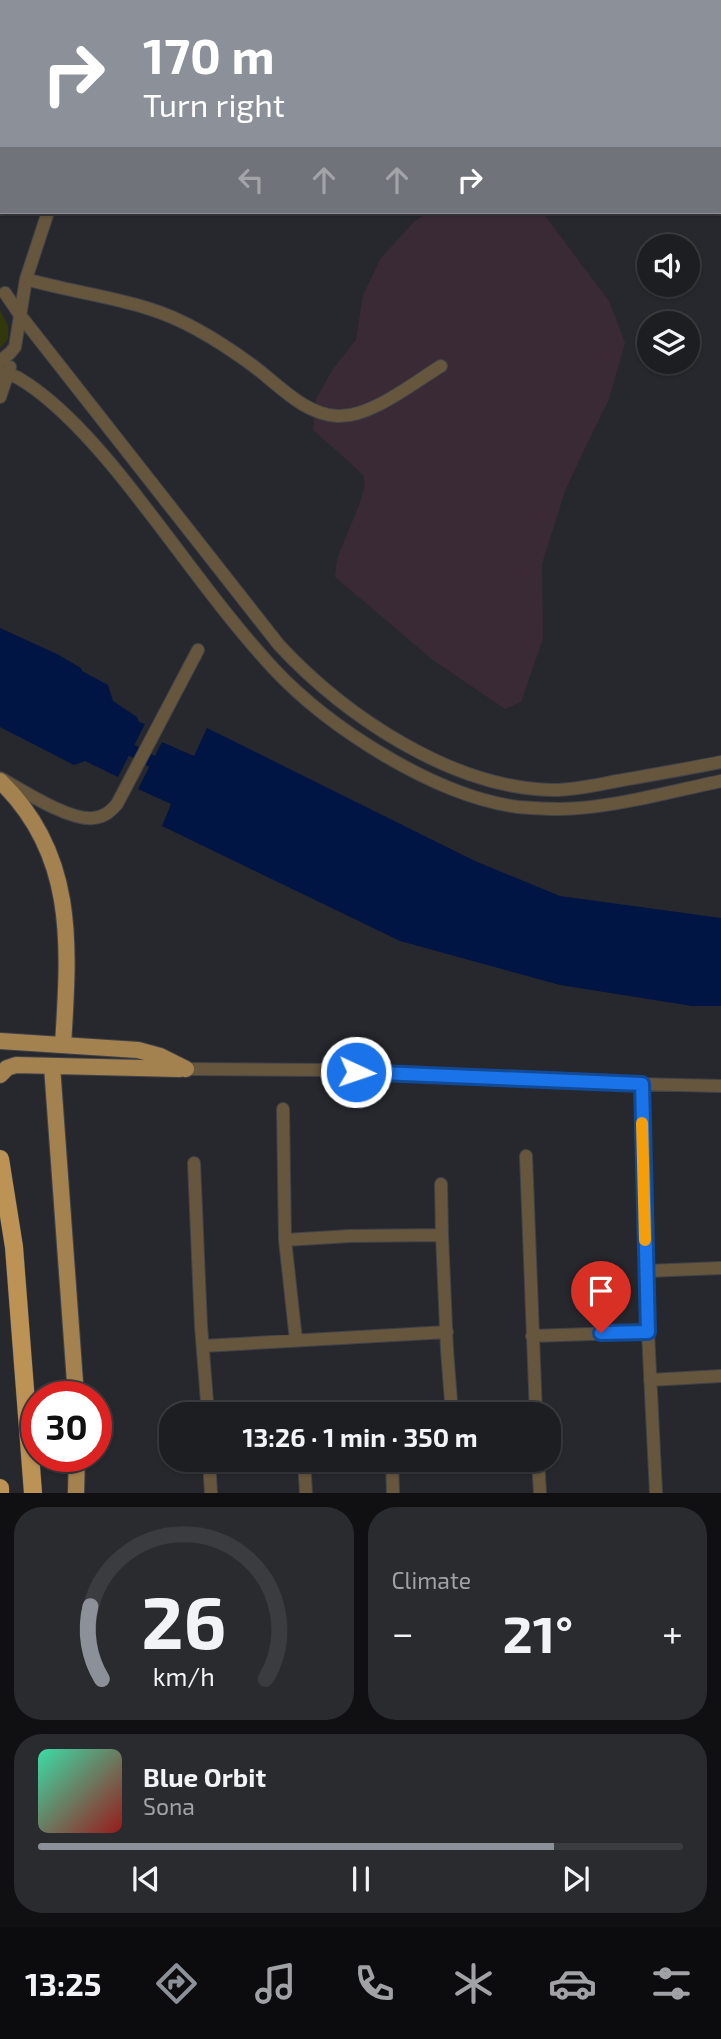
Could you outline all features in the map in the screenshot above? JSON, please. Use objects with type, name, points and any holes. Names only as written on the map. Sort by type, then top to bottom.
[{"type":"highway","points":[[0,1158],[14,1247],[33,1493]]},
{"type":"main road","points":[[0,779],[40,832],[59,883],[66,929],[63,1045]]},
{"type":"main road","points":[[3,1044],[138,1049],[186,1069]]},
{"type":"main road","points":[[0,1075],[7,1068],[8,1062],[52,1066],[186,1069]]},
{"type":"main road","points":[[52,1066],[75,1381]]},
{"type":"main road","points":[[76,1493],[77,1472]]},
{"type":"street","points":[[0,397],[4,373],[15,347],[26,279],[47,214]]},
{"type":"street","points":[[26,279],[150,309],[178,320],[250,363],[309,409],[324,414],[347,415],[370,410],[441,366]]},
{"type":"street","points":[[2,288],[20,315],[279,645],[320,685],[375,726],[480,779],[517,787],[555,790],[721,762]]},
{"type":"street","points":[[2,288],[13,313],[17,332]]},
{"type":"street","points":[[0,361],[15,347]]},
{"type":"street","points":[[4,373],[19,378],[70,420],[106,460],[274,669],[335,723],[404,765],[442,784],[517,807],[562,809],[606,804],[721,781]]},
{"type":"street","points":[[0,779],[82,818],[107,814],[117,804],[198,650]]},
{"type":"street","points":[[186,1069],[330,1070],[721,1086]]},
{"type":"street","points":[[642,1084],[648,1332],[656,1493]]},
{"type":"street","points":[[283,1109],[285,1240],[296,1340]]},
{"type":"street","points":[[526,1156],[535,1402]]},
{"type":"street","points":[[194,1164],[207,1402]]},
{"type":"street","points":[[441,1184],[451,1402]]},
{"type":"street","points":[[285,1240],[442,1235]]},
{"type":"street","points":[[646,1270],[721,1268]]},
{"type":"street","points":[[203,1346],[447,1332]]},
{"type":"street","points":[[532,1336],[648,1332]]},
{"type":"street","points":[[650,1380],[721,1376]]},
{"type":"street","points":[[210,1472],[211,1493]]},
{"type":"street","points":[[305,1472],[306,1493]]},
{"type":"street","points":[[392,1472],[393,1493]]},
{"type":"street","points":[[539,1472],[540,1493]]},
{"type":"shaded area","points":[[425,214],[544,214],[609,301],[625,343],[609,399],[565,491],[542,564],[543,639],[521,702],[505,709],[433,660],[335,577],[337,559],[365,485],[363,475],[313,430],[316,399],[333,369],[356,340],[363,295],[381,258],[415,221]]},
{"type":"green space","points":[[0,310],[8,326],[8,339],[0,348]]},
{"type":"water","points":[[0,628],[57,654],[108,685],[113,701],[145,724],[118,777],[85,761],[74,765],[0,727]]},
{"type":"water","points":[[207,728],[475,861],[560,896],[721,918],[721,1006],[692,1006],[560,985],[400,941],[162,826],[171,804],[138,789],[162,742],[194,756]]},
{"type":"waterway","points":[[117,742],[166,769]]},
{"type":"slow traffic","points":[[642,1123],[645,1240]]},
{"type":"route","points":[[356,1072],[642,1084],[648,1332],[601,1333]]}]
